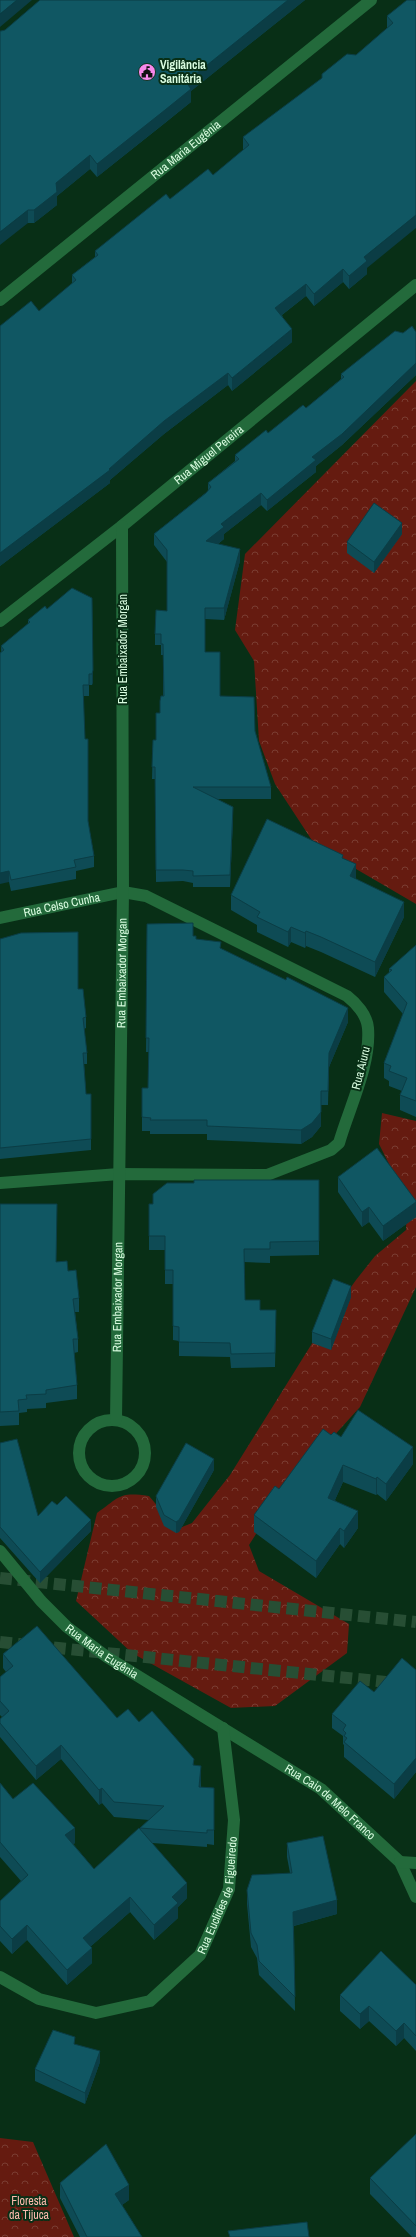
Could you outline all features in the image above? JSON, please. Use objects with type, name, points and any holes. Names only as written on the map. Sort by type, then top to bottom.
[{"type":"street","name":"Rua Maria Eugênia","points":[[0,300],[371,0]]},
{"type":"street","name":"Rua Miguel Pereira","points":[[0,621],[122,526],[416,285]]},
{"type":"street","name":"Rua Embaixador Morgan","points":[[116,1420],[123,892],[122,526]]},
{"type":"street","name":"Rua Celso Cunha","points":[[0,918],[123,892]]},
{"type":"street","name":"Rua Aiuru","points":[[0,1183],[119,1174],[267,1175],[331,1150],[339,1143],[367,1055],[368,1027],[358,1004],[347,996],[146,896],[123,892]]},
{"type":"street","points":[[116,1420],[130,1424],[141,1435],[146,1449],[144,1464],[136,1477],[124,1486],[109,1487],[95,1482],[84,1472],[79,1457],[80,1443],[88,1430],[101,1422],[116,1420]]},
{"type":"street","name":"Rua Maria Eugênia","points":[[0,1551],[41,1601],[67,1627],[107,1657],[223,1728]]},
{"type":"street","name":"Rua Caio de Melo Franco","points":[[223,1728],[321,1789],[400,1862],[416,1897]]},
{"type":"street","name":"Rua Euclides de Figueiredo","points":[[0,1977],[39,2000],[96,2013],[150,2001],[200,1955],[229,1889],[234,1820],[223,1728]]},
{"type":"street","points":[[400,1862],[416,1863]]},
{"type":"green space","points":[[416,381],[416,904],[315,845],[275,784],[259,741],[254,661],[235,630],[245,554]]},
{"type":"green space","points":[[382,1113],[416,1121],[416,1287],[360,1407],[282,1493],[249,1545],[259,1571],[349,1624],[347,1653],[275,1706],[231,1708],[132,1653],[76,1601],[97,1513],[116,1499],[126,1495],[149,1496],[177,1529],[192,1523],[230,1475],[321,1329],[356,1280],[375,1256],[406,1230],[407,1200],[379,1144]]},
{"type":"green space","name":"Floresta da Tijuca","points":[[0,2138],[33,2142],[74,2237],[0,2237]]},
{"type":"building","points":[[0,0],[17,0],[0,14]]},
{"type":"building","points":[[40,0],[288,0],[186,82],[191,89],[165,110],[97,164],[90,155],[56,183],[57,192],[34,210],[28,210],[0,232],[0,31],[5,30]]},
{"type":"building","points":[[407,0],[416,0],[416,215],[364,257],[367,261],[349,276],[343,269],[314,294],[306,284],[275,308],[292,329],[232,378],[228,373],[164,421],[109,469],[110,470],[0,553],[0,326],[31,301],[39,311],[76,280],[72,275],[98,255],[95,251],[166,194],[170,199],[208,169],[213,175],[249,145],[243,137],[322,78],[322,74],[347,54],[356,55],[393,23],[387,16]]},
{"type":"building","points":[[412,326],[416,332],[416,363],[342,434],[312,457],[316,460],[267,500],[261,493],[221,524],[224,527],[206,541],[240,549],[224,608],[205,608],[205,652],[220,652],[220,696],[254,697],[255,731],[271,787],[193,787],[233,807],[230,875],[193,876],[193,871],[156,870],[155,767],[152,767],[153,740],[156,740],[156,713],[160,713],[161,696],[164,696],[163,644],[161,644],[161,634],[155,634],[156,610],[167,611],[167,550],[154,534],[206,493],[211,487],[208,483],[239,459],[235,455],[266,430],[268,433],[303,405],[306,408],[344,377],[341,374],[395,331],[403,333]]},
{"type":"building","points":[[374,503],[402,523],[374,562],[347,542]]},
{"type":"building","points":[[72,588],[92,598],[93,670],[92,674],[89,674],[89,685],[83,685],[85,739],[88,739],[88,821],[94,856],[74,860],[76,867],[11,880],[9,871],[0,873],[0,653],[4,650],[1,646],[30,622],[28,620],[45,606],[47,609]]},
{"type":"building","points":[[267,819],[343,855],[342,858],[356,864],[350,876],[404,902],[375,962],[306,931],[305,933],[291,927],[288,932],[257,917],[260,912],[231,895]]},
{"type":"building","points":[[193,923],[193,936],[196,936],[196,939],[221,942],[220,948],[286,980],[287,977],[348,1008],[329,1053],[328,1091],[321,1091],[321,1112],[312,1123],[301,1130],[207,1126],[207,1120],[150,1120],[151,1118],[142,1117],[142,1088],[148,1088],[149,1038],[146,1038],[147,924]]},
{"type":"building","points":[[78,932],[78,989],[83,989],[86,1017],[83,1018],[87,1053],[83,1053],[86,1094],[91,1094],[91,1139],[0,1148],[0,939],[21,933]]},
{"type":"building","points":[[416,945],[416,1101],[400,1095],[407,1078],[389,1071],[391,1066],[384,1063],[407,1003],[384,977],[392,970],[389,969]]},
{"type":"building","points":[[377,1148],[416,1201],[383,1226],[369,1207],[362,1212],[338,1177]]},
{"type":"building","points":[[194,1180],[319,1180],[319,1241],[270,1242],[270,1249],[244,1249],[245,1300],[260,1300],[260,1310],[276,1310],[275,1353],[231,1354],[230,1343],[179,1342],[179,1327],[173,1326],[173,1270],[165,1270],[165,1236],[149,1236],[149,1204],[153,1204],[153,1194],[167,1183],[194,1183]]},
{"type":"building","points":[[0,1204],[57,1204],[56,1262],[67,1261],[68,1271],[76,1270],[79,1298],[73,1299],[78,1339],[73,1339],[77,1385],[46,1390],[46,1394],[26,1395],[27,1399],[18,1400],[19,1411],[0,1412]]},
{"type":"building","points":[[333,1279],[351,1286],[331,1339],[312,1332]]},
{"type":"building","points":[[358,1410],[413,1447],[386,1484],[377,1477],[376,1479],[343,1465],[328,1498],[358,1511],[344,1531],[340,1528],[316,1561],[254,1515],[275,1486],[279,1489],[323,1429],[331,1435],[334,1432],[341,1437]]},
{"type":"building","points":[[17,1439],[38,1516],[52,1501],[57,1505],[66,1496],[91,1520],[40,1572],[0,1527],[0,1443]]},
{"type":"building","points":[[186,1443],[214,1459],[179,1520],[176,1522],[164,1515],[156,1496]]},
{"type":"building","points":[[37,1626],[117,1718],[128,1709],[139,1722],[152,1711],[194,1759],[193,1765],[201,1766],[199,1787],[214,1788],[214,1830],[207,1830],[207,1833],[140,1828],[164,1806],[114,1802],[102,1788],[99,1790],[61,1745],[36,1766],[0,1723],[0,1719],[9,1711],[0,1701],[0,1677],[13,1666],[3,1654]]},
{"type":"building","points":[[402,1658],[416,1670],[416,1758],[394,1784],[344,1742],[347,1738],[344,1736],[346,1733],[343,1730],[346,1725],[332,1714],[360,1681],[374,1692]]},
{"type":"building","points":[[0,1783],[13,1799],[33,1783],[75,1828],[65,1835],[94,1869],[139,1828],[187,1883],[172,1897],[178,1903],[154,1925],[130,1897],[83,1938],[92,1948],[67,1970],[27,1925],[12,1939],[0,1926],[0,1901],[28,1875],[0,1842]]},
{"type":"building","points":[[323,1836],[337,1900],[293,1912],[295,1997],[259,1961],[257,1945],[251,1933],[247,1890],[252,1875],[292,1873],[287,1843]]},
{"type":"building","points":[[381,1951],[416,1985],[416,2036],[404,2023],[396,2031],[369,2006],[360,2014],[340,1995]]},
{"type":"building","points":[[53,2030],[75,2037],[74,2044],[100,2051],[85,2093],[35,2069]]},
{"type":"building","points":[[416,2134],[416,2226],[370,2178]]},
{"type":"building","points":[[106,2144],[129,2185],[115,2194],[142,2237],[87,2237],[60,2183]]},
{"type":"building","points":[[307,2222],[309,2237],[230,2237],[228,2231]]},
{"type":"tunnel","points":[[0,1578],[416,1622]]},
{"type":"tunnel","points":[[0,1642],[416,1685]]},
{"type":"place","name":"Vigilância Sanitária","points":[[147,72]]}]
